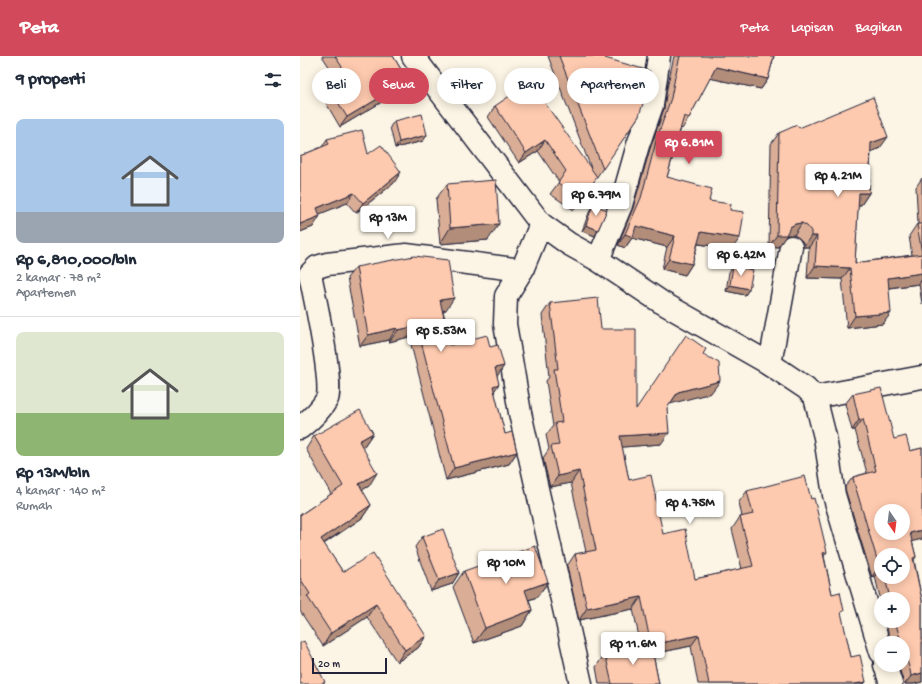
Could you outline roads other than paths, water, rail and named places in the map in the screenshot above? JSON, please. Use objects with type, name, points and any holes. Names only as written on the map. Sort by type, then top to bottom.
[{"type":"street","points":[[413,56],[541,224],[569,244],[598,260],[661,302],[770,364],[806,388],[815,397],[825,437],[834,495],[876,636]]},
{"type":"street","points":[[598,260],[621,205],[638,145],[652,105],[659,56]]},
{"type":"street","points":[[541,224],[522,270],[506,296],[505,324],[520,413],[581,684]]},
{"type":"street","points":[[770,364],[791,247]]},
{"type":"street","points":[[300,428],[312,419],[328,398],[329,383],[316,299],[310,274],[317,267],[327,264],[406,255],[522,270]]},
{"type":"street","points":[[815,397],[922,377]]},
{"type":"street","points":[[888,672],[892,684]]}]
